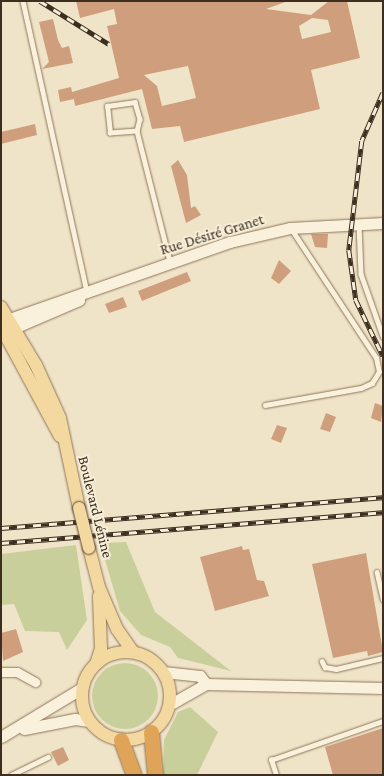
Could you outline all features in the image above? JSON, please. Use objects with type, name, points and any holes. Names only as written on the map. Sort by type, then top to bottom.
[{"type":"highway","points":[[152,732],[155,775]]},
{"type":"highway","points":[[121,740],[134,775]]},
{"type":"main road","name":"Rue Désiré Granet","points":[[5,326],[86,293],[230,242],[290,228],[359,222],[383,223]]},
{"type":"main road","name":"Boulevard Lénine","points":[[1,307],[5,326],[60,436],[99,586],[117,629],[132,652]]},
{"type":"main road","name":"Boulevard Lénine","points":[[96,664],[101,649],[99,586]]},
{"type":"main road","points":[[1,738],[17,730],[82,688],[96,664],[111,654],[132,652],[149,659],[163,672],[200,676],[206,684]]},
{"type":"main road","points":[[163,672],[169,705]]},
{"type":"main road","points":[[17,730],[75,719],[89,721],[103,734],[121,740],[152,732],[169,705],[206,684],[383,688]]},
{"type":"main road","points":[[82,688],[89,721]]},
{"type":"street","points":[[1,672],[17,672],[35,682]]},
{"type":"lane","points":[[23,1],[86,293]]},
{"type":"lane","points":[[137,131],[110,134],[106,106],[135,102],[140,119],[137,131],[171,264]]},
{"type":"lane","points":[[359,222],[361,274],[383,336]]},
{"type":"lane","points":[[265,406],[361,388],[372,383],[379,372],[376,358],[290,228]]},
{"type":"lane","points":[[377,572],[383,599]]},
{"type":"lane","points":[[322,661],[325,667],[336,669],[383,658]]},
{"type":"lane","points":[[276,775],[271,760],[383,721]]},
{"type":"lane","points":[[11,775],[48,757]]},
{"type":"green space","points":[[126,542],[155,612],[231,671],[178,658],[170,647],[141,635],[120,611],[100,543]]},
{"type":"green space","points":[[76,545],[87,620],[67,650],[59,632],[25,631],[14,604],[1,605],[1,554]]},
{"type":"green space","points":[[119,663],[131,663],[143,668],[153,678],[158,690],[156,709],[143,724],[131,729],[119,729],[107,724],[97,714],[92,702],[92,690],[97,678],[107,668]]},
{"type":"green space","points":[[190,707],[218,732],[197,775],[163,775],[164,740],[178,712]]},
{"type":"building","points":[[76,1],[288,1],[266,9],[311,15],[329,1],[347,1],[360,58],[311,70],[320,109],[184,142],[180,126],[152,129],[142,89],[75,106],[74,99],[60,102],[58,90],[71,87],[72,92],[119,78],[107,26],[117,24],[114,9],[80,18]],"holes":[[[312,18],[328,20],[331,32],[302,39],[299,26]],[[188,66],[196,98],[162,106],[157,86],[144,75]]]},
{"type":"building","points":[[53,19],[58,40],[62,48],[69,46],[73,63],[42,69],[49,62],[39,22]]},
{"type":"building","points":[[35,124],[37,135],[1,144],[1,132]]},
{"type":"building","points":[[178,160],[187,175],[191,208],[195,206],[201,215],[186,223],[171,166]]},
{"type":"building","points":[[311,234],[328,234],[327,248],[315,247]]},
{"type":"building","points":[[279,260],[291,271],[279,284],[271,278]]},
{"type":"building","points":[[187,272],[191,281],[142,301],[138,291]]},
{"type":"building","points":[[123,297],[127,307],[109,313],[105,304]]},
{"type":"building","points":[[375,403],[383,406],[381,422],[371,418]]},
{"type":"building","points":[[326,413],[336,417],[330,432],[320,429]]},
{"type":"building","points":[[277,425],[287,428],[281,443],[271,439]]},
{"type":"building","points":[[242,546],[243,550],[249,549],[257,580],[264,581],[269,596],[215,611],[200,557]]},
{"type":"building","points":[[366,553],[383,652],[368,656],[367,651],[333,658],[312,564]]},
{"type":"building","points":[[16,629],[23,652],[3,661],[1,633]]},
{"type":"building","points":[[383,728],[383,775],[333,775],[325,747]]},
{"type":"building","points":[[63,747],[69,760],[58,766],[51,752]]},
{"type":"railway","points":[[40,1],[109,44]]},
{"type":"railway","points":[[383,93],[362,141],[349,250],[356,300],[383,356]]},
{"type":"railway","points":[[1,528],[383,497]]},
{"type":"railway","points":[[1,543],[383,512]]}]
